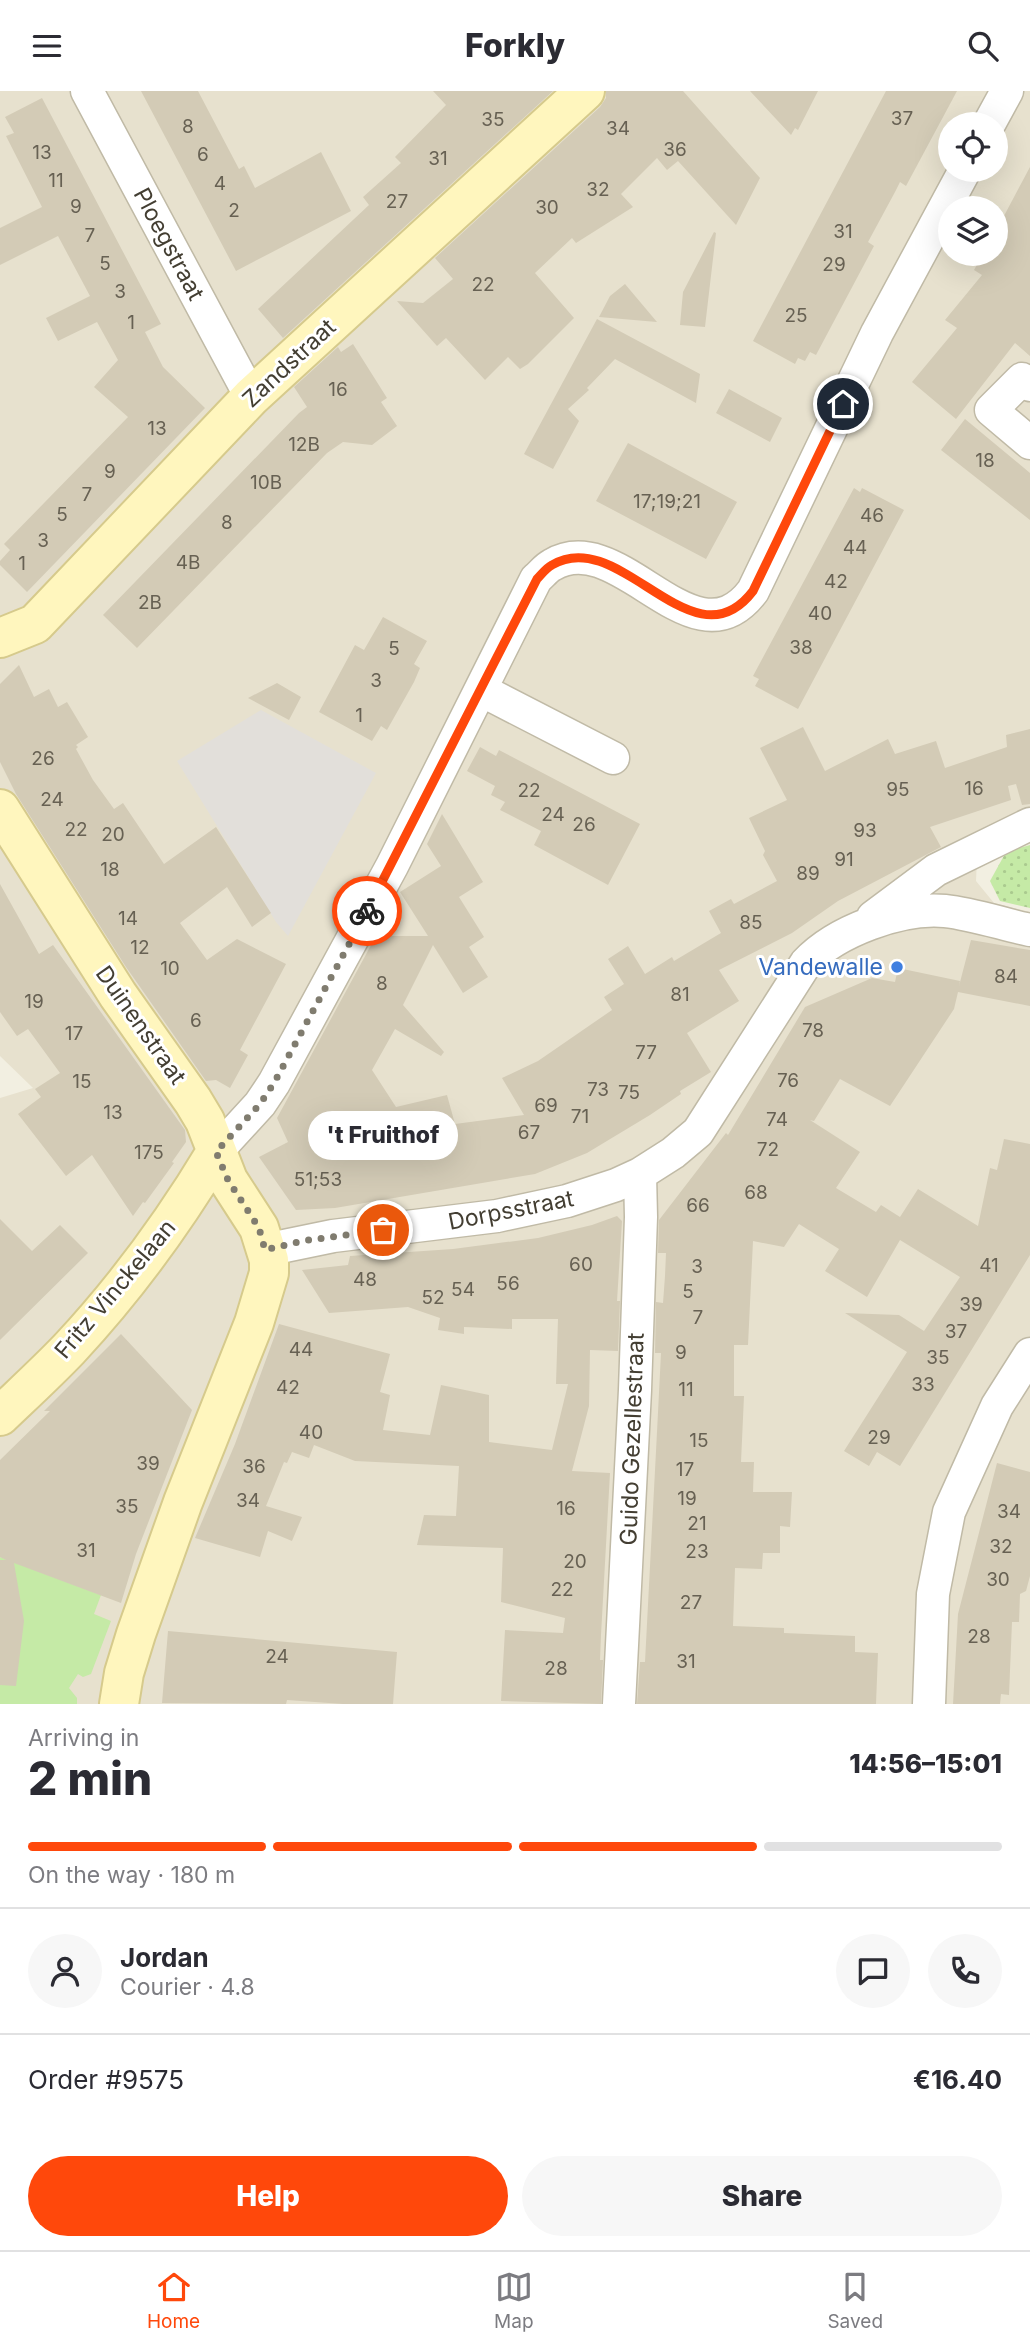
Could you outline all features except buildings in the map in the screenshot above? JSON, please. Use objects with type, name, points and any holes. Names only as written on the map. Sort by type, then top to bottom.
[{"type":"street","name":"Ploegstraat","points":[[87,91],[251,397]]},
{"type":"street","name":"Zandstraat","points":[[0,638],[35,624],[251,397],[585,91]]},
{"type":"street","points":[[996,112],[1007,91]]},
{"type":"street","points":[[216,1152],[260,1104],[274,1083],[392,866],[537,579],[550,565],[565,559],[583,558],[605,563],[693,613],[730,613],[743,604],[753,591],[877,333],[959,182]]},
{"type":"street","points":[[1030,385],[1022,379],[992,410],[1030,443]]},
{"type":"street","points":[[481,690],[613,758]]},
{"type":"street","name":"Duinenstraat","points":[[0,809],[118,995],[193,1101],[205,1121],[228,1180],[259,1228],[265,1250]]},
{"type":"street","points":[[858,929],[936,870],[1030,824]]},
{"type":"street","name":"Dorpsstraat","points":[[265,1250],[332,1236],[497,1216],[567,1201],[617,1185],[673,1153],[698,1132],[806,963],[824,946],[858,929],[899,915],[926,910],[947,911],[1030,930]]},
{"type":"street","name":"Fritz Vinckelaan","points":[[0,1416],[100,1314],[186,1202],[216,1152]]},
{"type":"street","name":"Guido Gezellestraat","points":[[619,1704],[636,1363],[640,1174]]},
{"type":"street","points":[[118,1704],[132,1647],[164,1555],[258,1312],[269,1273],[265,1250]]},
{"type":"street","points":[[929,1704],[933,1594],[949,1512],[997,1406],[1030,1354]]},
{"type":"shaded area","points":[[0,91],[1030,91],[1030,813],[978,836],[976,881],[994,903],[1030,912],[1030,1704],[0,1704],[0,1098],[33,1088],[0,1056]]},
{"type":"shaded area","points":[[261,710],[376,773],[288,936],[276,922],[177,761]]},
{"type":"green space","points":[[1030,845],[1030,908],[1000,901],[990,881],[1006,852]]},
{"type":"green space","points":[[0,1557],[101,1595],[94,1614],[111,1621],[91,1674],[83,1677],[78,1674],[69,1688],[77,1698],[77,1704],[0,1704]]},
{"type":"way so far","points":[[367,911],[274,1083],[260,1104],[216,1152],[228,1180],[259,1228],[265,1250],[302,1241],[383,1230]]},
{"type":"place","name":"Vandewalle","points":[[897,967]]},
{"type":"place","name":"'t Fruithof","points":[[383,1230]]},
{"type":"route","points":[[367,911],[537,579],[550,565],[565,559],[583,558],[605,563],[693,613],[730,613],[743,604],[753,591],[843,404]]}]
